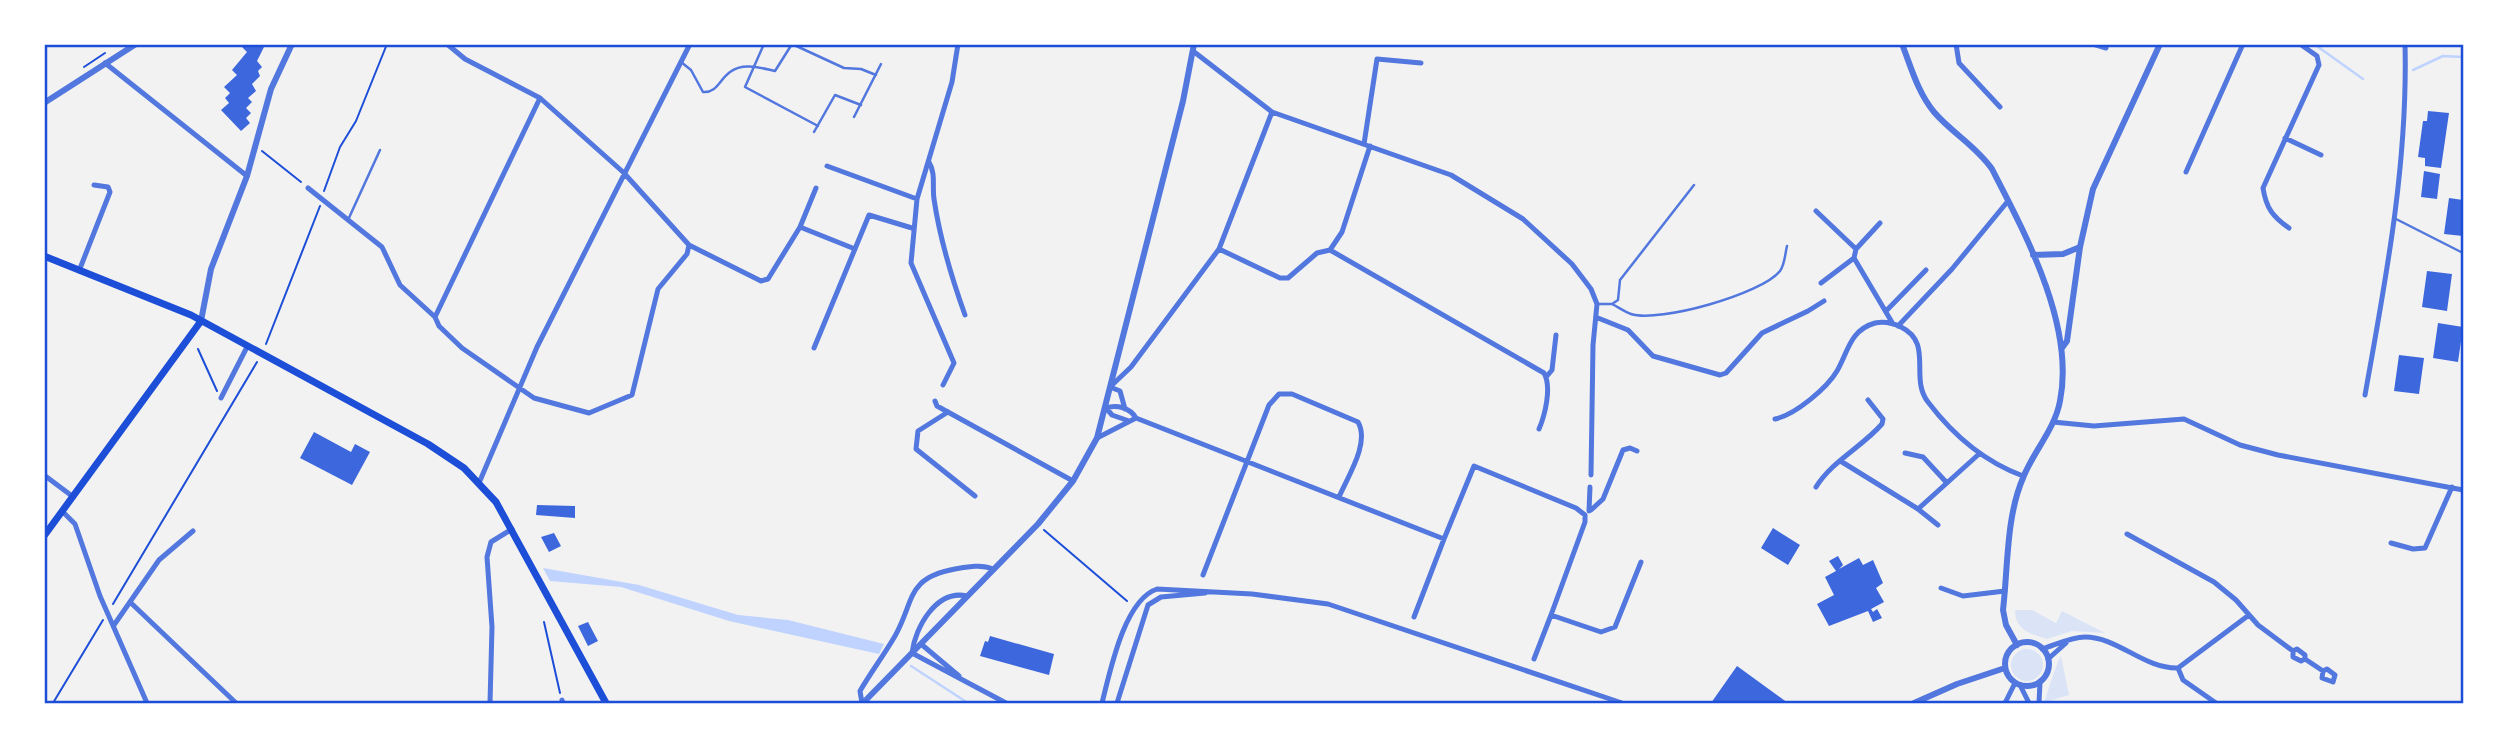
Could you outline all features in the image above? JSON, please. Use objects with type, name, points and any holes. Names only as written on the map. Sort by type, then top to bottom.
[{"type":"main road","points":[[44,256],[201,321],[428,444],[464,468],[496,502],[606,703]]},
{"type":"main road","points":[[44,536],[201,321]]},
{"type":"street","points":[[44,103],[104,62],[136,44]]},
{"type":"street","points":[[201,321],[211,269],[247,176],[266,104],[292,44]]},
{"type":"street","points":[[447,44],[466,59],[540,98],[624,172],[689,245],[765,282],[800,227],[816,188]]},
{"type":"street","points":[[479,483],[518,387],[605,216],[606,205],[690,44]]},
{"type":"street","points":[[943,385],[954,363],[913,273],[912,228],[917,199],[952,82],[958,44]]},
{"type":"street","points":[[1902,44],[1923,95],[1933,111],[1983,156],[2008,201],[2033,255],[2062,348],[2064,377],[2060,404],[2023,477],[2014,511],[2003,618],[2017,645]]},
{"type":"street","points":[[1956,44],[1959,63],[2000,107]]},
{"type":"street","points":[[2093,44],[2106,48]]},
{"type":"street","points":[[2062,348],[2067,341],[2080,247],[2093,189],[2160,44]]},
{"type":"street","points":[[2186,172],[2243,44]]},
{"type":"street","points":[[2289,228],[2275,219],[2265,205],[2263,188],[2319,65],[2317,57],[2300,44]]},
{"type":"street","points":[[2365,395],[2396,219],[2404,141],[2405,44]]},
{"type":"street","points":[[862,703],[1038,524],[1073,481],[1097,438],[1184,101],[1194,47],[1272,112],[1451,175],[1523,219],[1572,264],[1591,289],[1597,304],[1598,318],[1593,345],[1591,475]]},
{"type":"street","points":[[1330,250],[1342,232],[1367,145],[1377,59],[1421,63]]},
{"type":"street","points":[[104,62],[183,122],[247,176]]},
{"type":"street","points":[[435,317],[540,98]]},
{"type":"street","points":[[1110,387],[1122,378],[1138,358],[1219,249],[1272,112]]},
{"type":"street","points":[[2285,138],[2321,155]]},
{"type":"street","points":[[929,162],[934,170],[933,194],[940,238],[965,315]]},
{"type":"street","points":[[827,166],[917,199]]},
{"type":"street","points":[[79,271],[110,192],[108,187],[94,185]]},
{"type":"street","points":[[308,188],[382,247],[400,285],[435,317],[439,326],[462,348],[534,398],[589,414],[628,399],[634,391],[658,289],[687,254],[689,245]]},
{"type":"street","points":[[1896,325],[1952,269],[2008,201]]},
{"type":"street","points":[[1816,211],[1856,249]]},
{"type":"street","points":[[814,348],[869,215],[912,228]]},
{"type":"street","points":[[1821,283],[1854,258],[1856,249],[1880,223]]},
{"type":"street","points":[[800,227],[855,249]]},
{"type":"street","points":[[2033,255],[2063,254],[2080,247]]},
{"type":"street","points":[[1219,249],[1280,278],[1288,278],[1317,253],[1330,250],[1547,376]]},
{"type":"street","points":[[1854,258],[1896,325],[1917,341],[1920,384],[1927,402],[1979,454],[2023,477]]},
{"type":"street","points":[[1887,310],[1926,270]]},
{"type":"street","points":[[1598,318],[1628,330],[1653,356],[1720,375],[1726,373],[1762,333],[1808,311],[1824,300]]},
{"type":"street","points":[[1775,419],[1787,415],[1827,384],[1839,369],[1851,339],[1859,331],[1877,323],[1896,325]]},
{"type":"street","points":[[1539,429],[1545,410],[1547,376],[1552,370],[1556,335]]},
{"type":"street","points":[[220,398],[247,347]]},
{"type":"street","points":[[1110,387],[1120,391],[1125,409]]},
{"type":"street","points":[[1203,575],[1269,405],[1279,394],[1292,394],[1349,415],[1358,422],[1363,434],[1339,497]]},
{"type":"street","points":[[935,401],[948,412],[1073,481]]},
{"type":"street","points":[[1816,487],[1826,472],[1868,440],[1884,422],[1868,401]]},
{"type":"street","points":[[1106,408],[1113,405],[1125,409],[1136,418],[1444,539]]},
{"type":"street","points":[[1106,408],[1112,415],[1129,421]]},
{"type":"street","points":[[948,412],[918,431],[916,449],[975,496]]},
{"type":"street","points":[[1097,438],[1136,418]]},
{"type":"street","points":[[2053,422],[2094,426],[2184,419],[2239,445],[2278,455],[2463,490]]},
{"type":"street","points":[[1584,515],[1603,499],[1623,450],[1630,448],[1637,451]]},
{"type":"street","points":[[1905,453],[1923,457],[1947,483]]},
{"type":"street","points":[[1918,509],[1979,454]]},
{"type":"street","points":[[1842,462],[1918,509],[1938,525]]},
{"type":"street","points":[[1414,617],[1474,466],[1577,508],[1584,515],[1583,529],[1534,659]]},
{"type":"street","points":[[44,475],[72,496]]},
{"type":"street","points":[[1590,487],[1591,510]]},
{"type":"street","points":[[2391,543],[2413,550],[2425,548],[2452,487]]},
{"type":"street","points":[[62,511],[75,524],[100,596],[147,703]]},
{"type":"street","points":[[490,703],[492,627],[487,556],[491,542],[512,529]]},
{"type":"street","points":[[114,625],[159,560],[192,531]]},
{"type":"street","points":[[2127,534],[2214,582],[2293,651],[2293,657],[2301,662],[2305,659],[2323,671]]},
{"type":"street","points":[[1551,615],[1601,632],[1615,627],[1641,562]]},
{"type":"street","points":[[862,703],[860,691],[898,630],[917,586],[927,576],[938,572],[968,567],[993,569]]},
{"type":"street","points":[[1941,588],[1963,596],[2005,591]]},
{"type":"street","points":[[1102,703],[1122,635],[1144,596],[1157,589],[1328,604],[1622,703]]},
{"type":"street","points":[[1117,703],[1143,615],[1153,599],[1215,592]]},
{"type":"street","points":[[912,653],[914,637],[923,618],[950,597],[967,596]]},
{"type":"street","points":[[130,602],[236,703]]},
{"type":"street","points":[[2042,649],[2078,638],[2096,638],[2155,666],[2178,668],[2249,615]]},
{"type":"street","points":[[2029,703],[2005,668],[2007,655],[2017,645],[2030,643],[2042,649],[2048,659],[2047,672],[2040,682],[2039,703]]},
{"type":"street","points":[[2048,659],[2066,643]]},
{"type":"street","points":[[921,644],[970,684]]},
{"type":"street","points":[[912,653],[1006,703]]},
{"type":"street","points":[[1914,703],[1957,684],[2005,668]]},
{"type":"street","points":[[2178,668],[2183,681],[2216,703]]},
{"type":"street","points":[[2018,684],[2040,682]]},
{"type":"street","points":[[2005,703],[2018,684]]},
{"type":"lane","points":[[764,44],[745,88],[817,126]]},
{"type":"lane","points":[[681,62],[691,70],[703,92],[709,93],[730,72],[754,66],[775,71],[792,44],[844,68],[861,69],[876,75]]},
{"type":"lane","points":[[854,117],[881,64]]},
{"type":"lane","points":[[814,132],[835,95],[861,104]]},
{"type":"lane","points":[[348,220],[380,150]]},
{"type":"lane","points":[[1612,304],[1618,300],[1620,280],[1694,185]]},
{"type":"lane","points":[[2396,219],[2463,253]]},
{"type":"lane","points":[[1597,304],[1612,304],[1632,314],[1658,316],[1689,312],[1768,282],[1783,266],[1787,246]]},
{"type":"path","points":[[271,334],[332,167],[356,121],[387,44]]},
{"type":"path","points":[[264,152],[308,188]]},
{"type":"path","points":[[198,349],[220,398]]},
{"type":"path","points":[[112,606],[244,387]]},
{"type":"path","points":[[1038,524],[1127,601]]},
{"type":"path","points":[[53,703],[105,617]]},
{"type":"path","points":[[544,622],[562,702]]},
{"type":"shaded area","points":[[2015,610],[2032,610],[2056,623],[2062,611],[2105,633],[2072,631],[2047,639],[2021,627]]},
{"type":"shaded area","points":[[2027,649],[2038,654],[2043,665],[2038,676],[2027,681],[2016,676],[2011,665],[2016,654]]},
{"type":"shaded area","points":[[2061,656],[2069,695],[2045,702],[2057,664]]},
{"type":"water","points":[[543,568],[639,585],[738,615],[788,620],[884,644],[879,654],[729,621],[621,587],[550,581]]},
{"type":"building","points":[[245,44],[261,44],[264,47],[257,61],[262,67],[258,71],[260,76],[252,84],[256,91],[248,98],[252,102],[246,108],[251,113],[246,118],[250,123],[241,131],[221,110],[229,103],[225,98],[230,93],[224,87],[237,75],[232,70],[247,52],[242,47]]},
{"type":"building","points":[[2428,111],[2449,113],[2441,168],[2425,166],[2425,158],[2418,157],[2423,121],[2427,121]]},
{"type":"building","points":[[2424,171],[2440,174],[2437,199],[2421,197]]},
{"type":"building","points":[[2449,198],[2463,200],[2463,236],[2444,234]]},
{"type":"building","points":[[2427,271],[2452,274],[2447,311],[2422,307]]},
{"type":"building","points":[[2438,323],[2463,327],[2458,362],[2433,358]]},
{"type":"building","points":[[2399,355],[2424,358],[2419,394],[2394,391]]},
{"type":"building","points":[[314,432],[351,452],[355,444],[370,452],[352,485],[300,458]]},
{"type":"building","points":[[537,505],[575,506],[575,518],[536,515]]},
{"type":"building","points":[[1773,528],[1800,545],[1788,565],[1761,548]]},
{"type":"building","points":[[554,533],[561,546],[549,552],[541,537]]},
{"type":"building","points":[[1838,556],[1843,565],[1839,569],[1859,558],[1863,565],[1873,560],[1883,583],[1876,588],[1884,602],[1871,609],[1873,612],[1877,609],[1882,618],[1873,622],[1868,611],[1829,626],[1817,604],[1834,595],[1825,577],[1836,571],[1829,561]]},
{"type":"building","points":[[588,622],[598,641],[588,646],[578,626]]},
{"type":"building","points":[[990,636],[1054,654],[1049,675],[980,656],[985,641],[988,642]]},
{"type":"building","points":[[1737,666],[1788,703],[1711,703]]},
{"type":"waterway","points":[[2314,44],[2363,79]]},
{"type":"waterway","points":[[2413,70],[2443,56],[2463,57]]},
{"type":"waterway","points":[[911,666],[968,703]]}]
